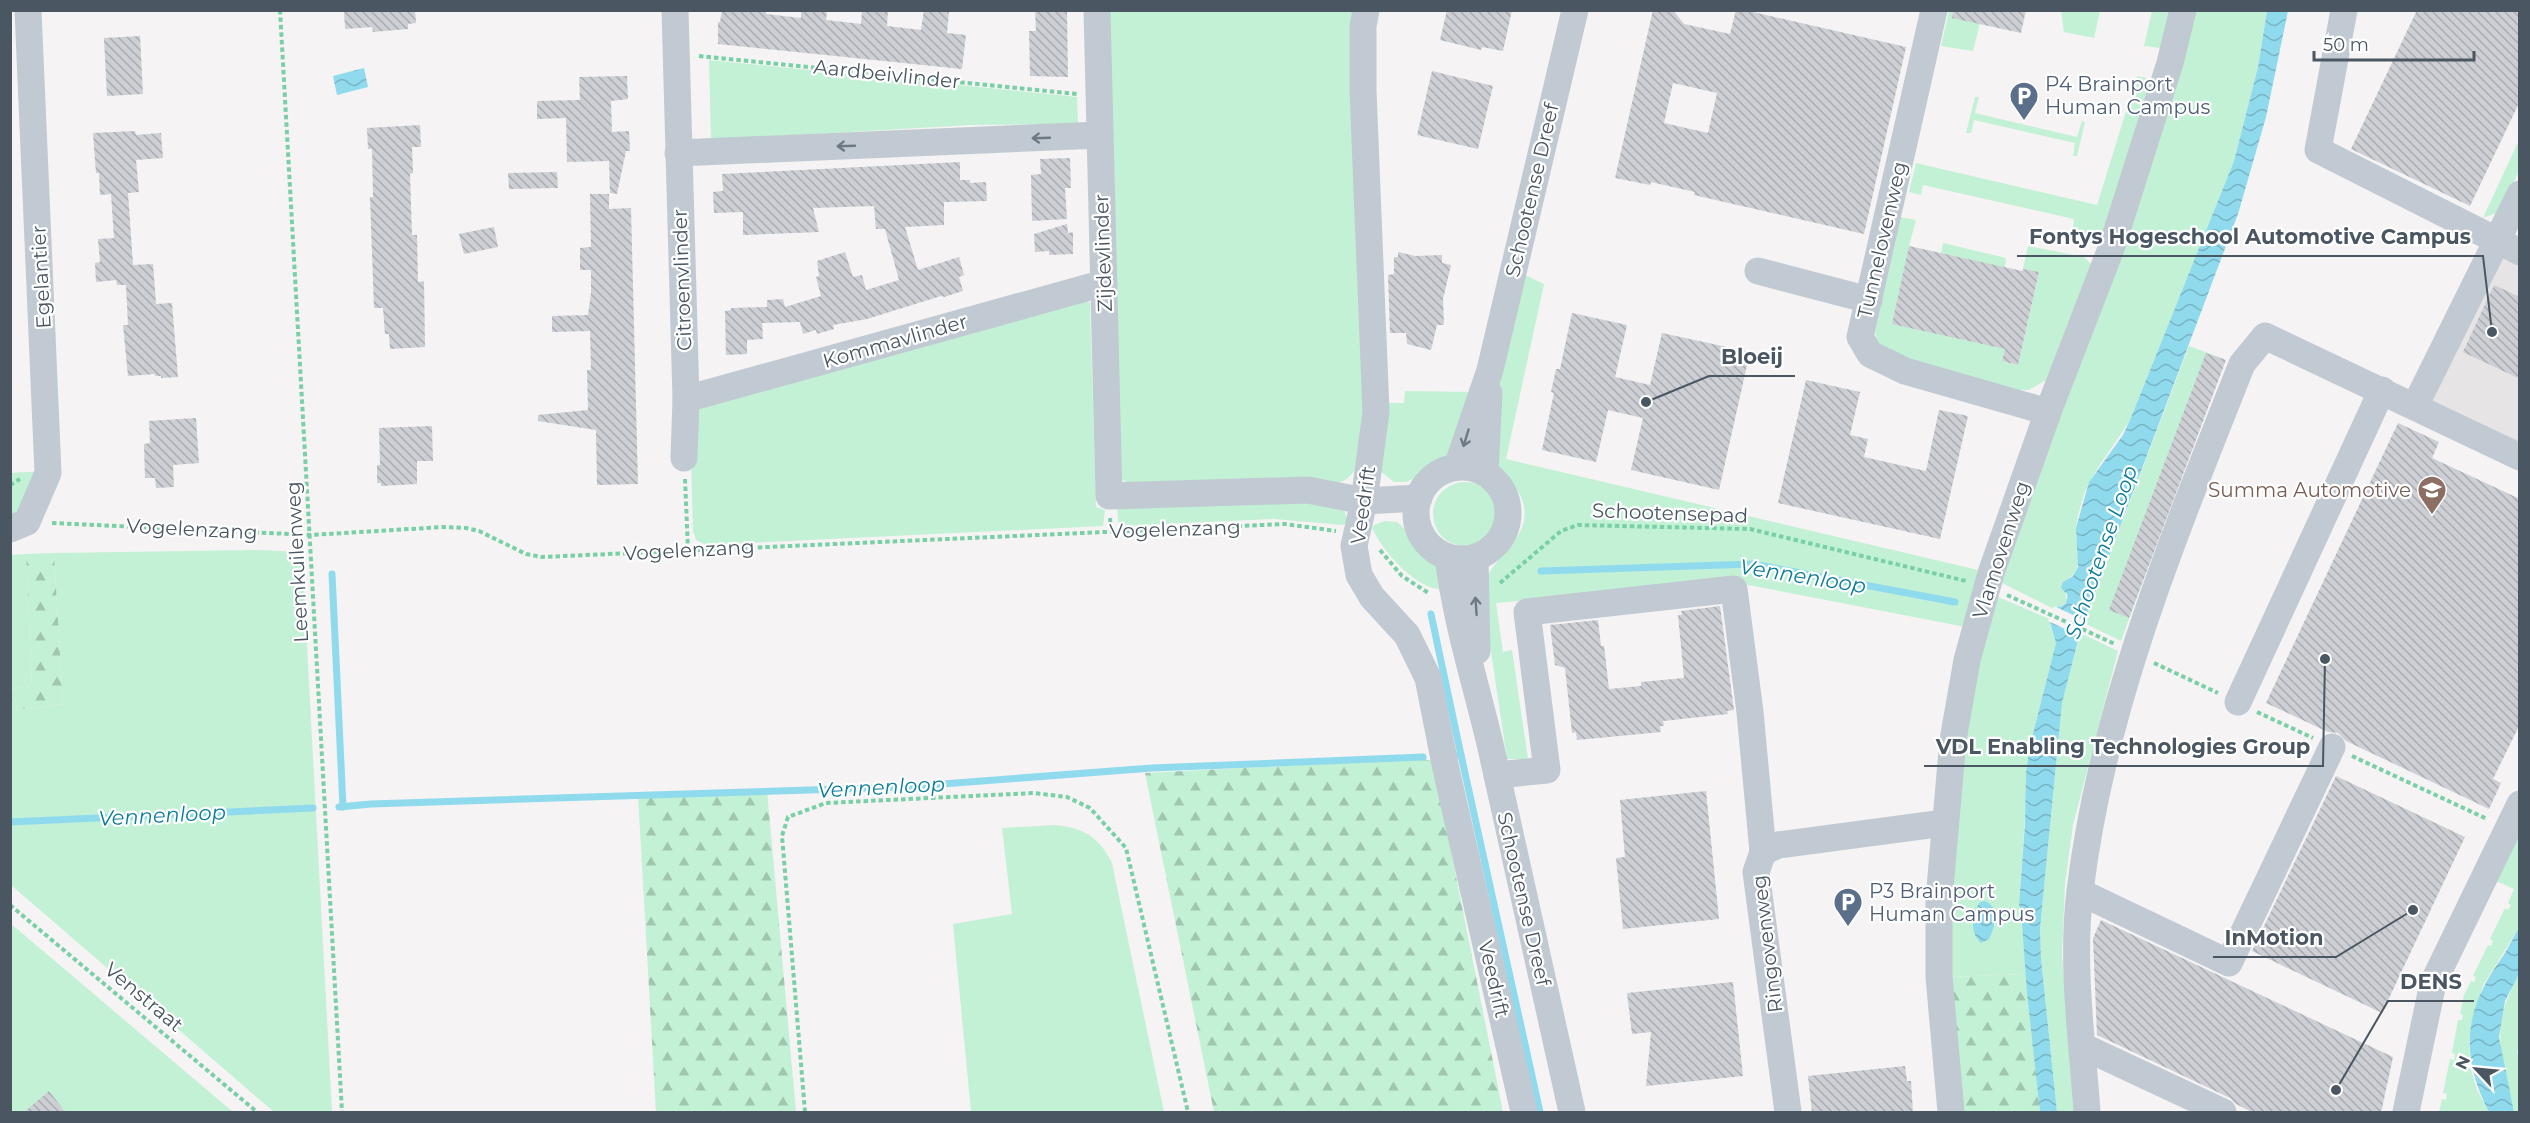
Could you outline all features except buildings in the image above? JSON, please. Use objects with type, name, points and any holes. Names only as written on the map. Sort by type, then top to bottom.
[{"type":"street","name":"Egelantier","points":[[19,525],[48,473],[28,10]]},
{"type":"street","name":"Citroenvlinder","points":[[675,10],[686,399],[684,458]]},
{"type":"street","name":"Zijdevlinder","points":[[1096,10],[1109,496]]},
{"type":"street","name":"Veedrift","points":[[1366,10],[1363,26],[1363,90],[1376,412],[1364,501],[1354,546],[1359,575],[1372,597],[1407,635],[1428,678],[1448,780],[1524,1113]]},
{"type":"street","name":"Schootense Dreef","points":[[1457,467],[1490,370],[1575,10]]},
{"type":"street","name":"Tunnelovenweg","points":[[1934,10],[1860,337],[1870,354],[1905,371],[2048,412]]},
{"type":"street","name":"Vlamovenweg","points":[[1951,1113],[1939,977],[1939,899],[1953,740],[1965,672],[1987,587],[2048,412],[2112,246],[2167,74],[2183,10]]},
{"type":"street","points":[[2344,10],[2318,150],[2509,246]]},
{"type":"street","points":[[678,153],[1100,135]]},
{"type":"street","points":[[2415,406],[2509,246],[2520,194]]},
{"type":"street","points":[[1758,271],[1869,300]]},
{"type":"street","name":"Kommavlinder","points":[[686,399],[1104,283]]},
{"type":"street","points":[[2087,1113],[2078,992],[2080,892],[2103,758],[2133,653],[2242,364],[2265,336],[2520,457]]},
{"type":"street","name":"Schootense Dreef","points":[[1485,472],[1490,370]]},
{"type":"street","points":[[2238,702],[2382,390]]},
{"type":"street","points":[[1472,467],[1485,472],[1499,484],[1507,500],[1509,518],[1503,536],[1492,550],[1475,558],[1462,560],[1448,557],[1434,550],[1423,538],[1418,511],[1424,487],[1444,470],[1472,467]]},
{"type":"street","name":"Vogelenzang","points":[[1109,496],[1308,490],[1364,501],[1389,514],[1418,511]]},
{"type":"street","name":"Schootense Dreef","points":[[1448,557],[1464,597],[1475,685],[1572,1113]]},
{"type":"street","name":"Schootense Dreef","points":[[1464,597],[1475,558]]},
{"type":"street","points":[[1497,775],[1547,770],[1527,612],[1734,589],[1750,712],[1763,852]]},
{"type":"street","points":[[2080,892],[2229,963],[2332,747]]},
{"type":"street","points":[[2406,1113],[2433,983],[2520,804]]},
{"type":"street","name":"Ringovenweg","points":[[1788,1113],[1756,872],[1763,852],[1778,845],[1944,823]]},
{"type":"street","points":[[2082,1046],[2223,1113]]},
{"type":"path","name":"Leemkuilenweg","points":[[280,10],[342,1113]]},
{"type":"path","name":"Aardbeivlinder","points":[[676,54],[1099,96]]},
{"type":"path","points":[[684,458],[688,550]]},
{"type":"path","name":"Vogelenzang","points":[[19,525],[311,535],[443,527],[466,528],[479,531],[526,554],[542,557],[1285,524],[1327,529],[1356,536]]},
{"type":"path","name":"Schootensepad","points":[[1464,597],[1504,581],[1561,531],[1578,525],[1750,529],[1987,587],[2046,612],[2508,829]]},
{"type":"path","points":[[1356,536],[1373,542],[1402,576],[1433,597],[1464,597]]},
{"type":"path","points":[[805,1113],[782,836],[788,817],[826,803],[1034,793],[1067,797],[1090,808],[1126,848],[1188,1113]]},
{"type":"path","name":"Venstraat","points":[[10,905],[257,1113]]},
{"type":"shaded area","points":[[2502,253],[2519,262],[2519,442],[2432,402]]},
{"type":"green space","points":[[1105,11],[1357,11],[1368,391],[1357,467],[1350,476],[1339,483],[1127,483],[1120,478]]},
{"type":"green space","points":[[1949,11],[1983,11],[1973,51],[1941,46]]},
{"type":"green space","points":[[2061,11],[2100,11],[2094,38],[2064,32]]},
{"type":"green space","points":[[2152,11],[2172,11],[2160,48],[2144,46]]},
{"type":"green space","points":[[2191,11],[2267,11],[2258,67],[2234,161],[2132,415],[2096,471],[2084,495],[2076,525],[2078,564],[2073,575],[2068,578],[2065,591],[2067,601],[2056,610],[2000,582]]},
{"type":"green space","points":[[709,60],[1077,97],[1078,124],[971,125],[711,140]]},
{"type":"green space","points":[[2137,76],[2151,79],[2102,234],[2091,237],[2072,235],[2074,219],[1923,185],[1921,195],[1909,192],[1916,163],[2097,205]]},
{"type":"green space","points":[[1975,97],[1979,97],[1975,113],[2077,137],[2082,121],[2085,122],[2077,156],[2073,156],[2075,143],[1974,120],[1971,133],[1966,133]]},
{"type":"green space","points":[[2519,140],[2519,171],[2499,212],[2483,218]]},
{"type":"green space","points":[[1900,217],[1916,220],[1909,246],[2005,349],[2002,361],[2018,365],[2039,273],[2023,269],[2028,246],[2084,257],[2091,264],[2046,380],[2029,390],[2015,390],[1899,363],[1878,343],[1875,333]]},
{"type":"green space","points":[[1943,243],[2006,258],[2005,268],[1941,253]]},
{"type":"green space","points":[[1523,274],[1544,284],[1506,459],[1991,573],[1976,629],[1728,581],[1496,603],[1503,652],[1512,650],[1528,759],[1507,759],[1483,598],[1486,580],[1518,535],[1525,514],[1518,491],[1497,463],[1498,387]]},
{"type":"green space","points":[[1087,300],[1090,303],[1096,507],[1105,510],[1103,526],[706,545],[696,540],[693,531],[691,459],[699,409]]},
{"type":"green space","points":[[2189,346],[2224,359],[2121,641],[2084,623]]},
{"type":"green space","points":[[1405,391],[1472,392],[1448,457],[1420,476],[1406,482],[1394,482],[1380,471],[1382,403],[1404,403]]},
{"type":"green space","points":[[45,471],[11,524],[10,473]]},
{"type":"green space","points":[[1465,482],[1477,484],[1488,491],[1495,502],[1497,514],[1495,526],[1488,537],[1477,544],[1465,546],[1453,544],[1442,537],[1435,526],[1433,514],[1435,502],[1442,491],[1453,484]]},
{"type":"green space","points":[[1306,494],[1344,509],[1348,523],[1342,525],[1274,519],[1122,526],[1118,522],[1117,502]]},
{"type":"green space","points":[[1385,521],[1397,522],[1407,531],[1420,551],[1437,568],[1445,590],[1423,584],[1393,559],[1372,528]]},
{"type":"green space","points":[[256,550],[302,552],[332,1112],[274,1112],[11,885],[11,710],[63,704],[54,553]]},
{"type":"green space","points":[[54,553],[63,704],[11,710],[11,689],[32,686],[26,554]]},
{"type":"green space","points":[[26,554],[32,686],[11,689],[10,555]]},
{"type":"green space","points":[[1998,597],[2052,620],[2050,625],[2056,643],[2030,744],[2019,905],[2026,974],[1949,977],[1950,887],[1975,663]],"holes":[[[1980,902],[1995,911],[1995,926],[1973,920]]]},
{"type":"green space","points":[[2080,633],[2118,651],[2073,825],[2065,884],[2062,954],[2075,1112],[2057,1112],[2040,929],[2062,703]]},
{"type":"green space","points":[[1423,759],[1433,761],[1503,1112],[1214,1112],[1145,773]]},
{"type":"green space","points":[[767,790],[796,1112],[656,1112],[638,795]]},
{"type":"green space","points":[[1056,825],[1083,831],[1090,835],[1102,847],[1112,863],[1164,1112],[971,1112],[953,924],[1012,914],[1002,828]]},
{"type":"green space","points":[[2515,839],[2520,841],[2519,928],[2483,985],[2471,1024],[2469,1044],[2471,1070],[2477,1090],[2489,1112],[2439,1112],[2442,1099],[2446,1100],[2447,1094],[2443,1093],[2450,1059],[2454,1060],[2455,1054],[2452,1053],[2458,1020],[2462,1020],[2463,1015],[2460,1014],[2464,995],[2471,981],[2474,982],[2476,977],[2473,976],[2488,945],[2491,946],[2493,941],[2490,939],[2505,908],[2508,910],[2511,905],[2508,903],[2514,889],[2496,881]]},
{"type":"green space","points":[[10,923],[233,1112],[11,1112]]},
{"type":"green space","points":[[2026,974],[2040,1112],[1959,1112],[1949,977]]},
{"type":"green space","points":[[2519,974],[2520,1043],[2517,1053],[2520,1058],[2519,1112],[2514,1112],[2500,1042],[2504,1010]]},
{"type":"water","name":"Schootense Loop","points":[[2267,11],[2288,11],[2266,117],[2238,214],[2080,633],[2062,703],[2040,929],[2057,1112],[2040,1112],[2019,905],[2026,774],[2030,745],[2056,643],[2050,623],[2057,607],[2064,605],[2067,601],[2067,594],[2061,588],[2063,582],[2073,576],[2078,567],[2076,528],[2089,482],[2123,435],[2234,161],[2258,67]]},
{"type":"water","points":[[364,68],[368,87],[337,95],[333,76]]},
{"type":"water","points":[[1985,901],[1993,908],[1995,918],[1989,939],[1981,943],[1975,934],[1973,923],[1977,907],[1980,902]]},
{"type":"water","points":[[2519,928],[2519,974],[2505,1001],[2499,1037],[2514,1112],[2489,1112],[2473,1071],[2470,1032],[2480,995]]},
{"type":"pier","points":[[2054,606],[2088,622],[2082,637],[2048,621]]},
{"type":"waterway","name":"Vennenloop","points":[[1541,571],[1753,564],[1955,602]]},
{"type":"waterway","points":[[332,574],[343,807]]},
{"type":"waterway","name":"Vennenloop","points":[[1431,614],[1461,755],[1458,755]]},
{"type":"waterway","points":[[1461,755],[1540,1112]]},
{"type":"waterway","name":"Vennenloop","points":[[339,807],[371,804],[903,787],[1152,768],[1423,757]]},
{"type":"waterway","name":"Vennenloop","points":[[10,822],[313,808]]},
{"type":"place","name":"P4 Brainport Human Campus","points":[[2024,122]]},
{"type":"place","name":"Fontys Hogeschool Automotive Campus","points":[[2492,332]]},
{"type":"place","name":"Bloeij","points":[[1646,402]]},
{"type":"place","name":"Summa Automotive","points":[[2432,516]]},
{"type":"place","name":"VDL Enabling Technologies Group","points":[[2325,659]]},
{"type":"place","name":"InMotion","points":[[2413,910]]},
{"type":"place","name":"P3 Brainport Human Campus","points":[[1848,928]]},
{"type":"place","name":"DENS","points":[[2336,1090]]}]
